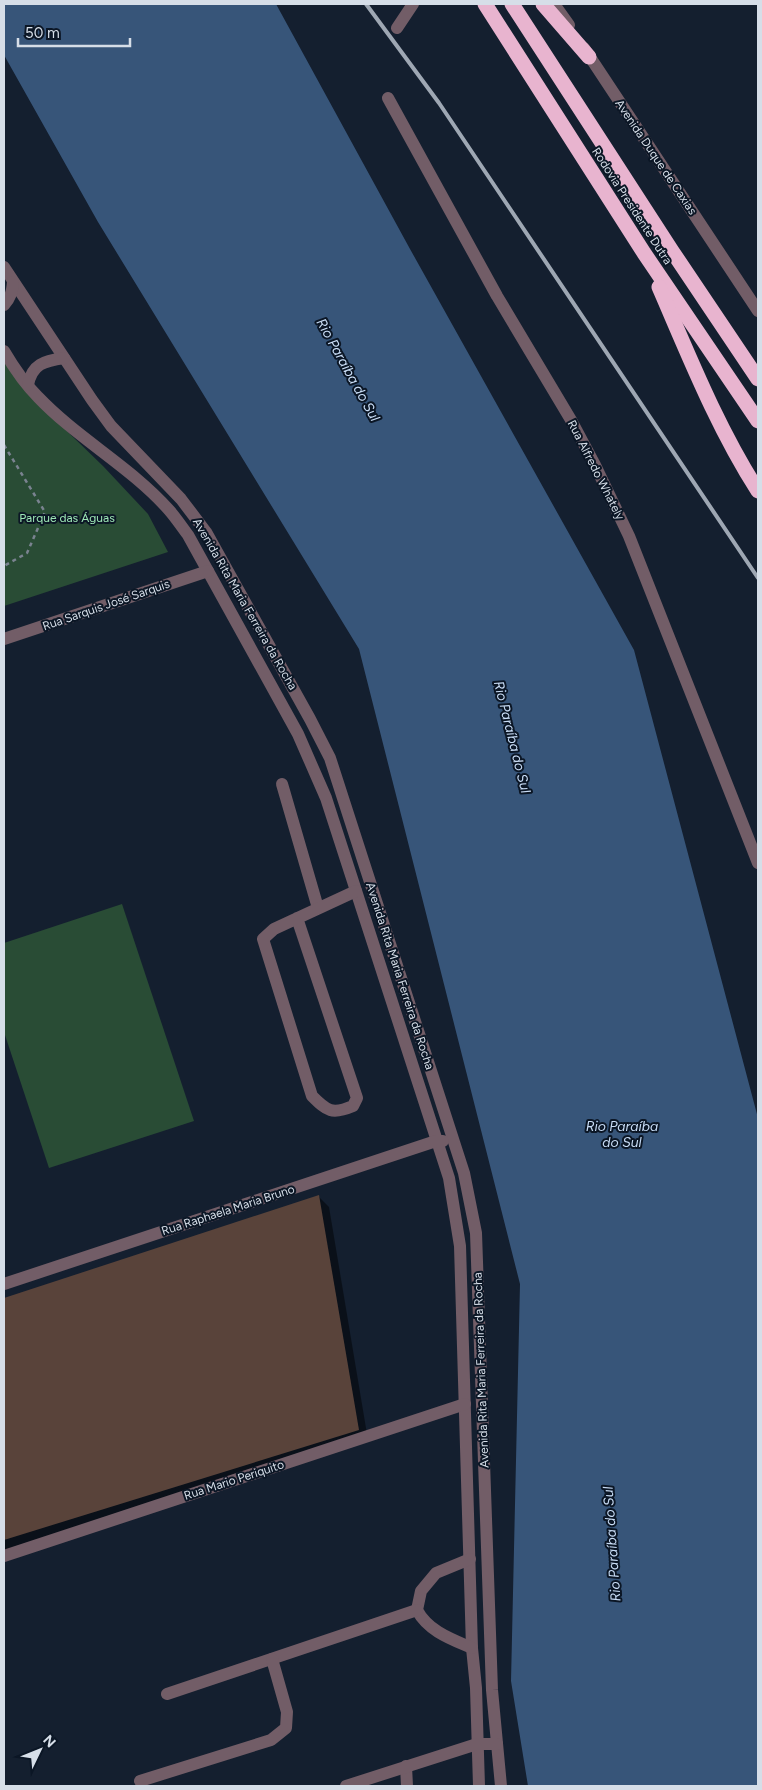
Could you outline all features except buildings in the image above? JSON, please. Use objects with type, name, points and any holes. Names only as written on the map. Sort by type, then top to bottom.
[{"type":"highway","name":"Rodovia Presidente Dutra","points":[[485,4],[644,253],[758,421]]},
{"type":"highway","name":"Rodovia Presidente Dutra","points":[[512,4],[672,251],[758,379]]},
{"type":"highway","points":[[543,4],[589,56]]},
{"type":"highway","points":[[644,253],[715,416],[739,461],[758,491]]},
{"type":"street","points":[[397,28],[412,4]]},
{"type":"street","name":"Avenida Duque de Caxias","points":[[554,4],[758,310]]},
{"type":"street","name":"Rua Alfredo Whately","points":[[388,98],[497,296],[571,420],[604,483],[629,536],[758,863]]},
{"type":"street","name":"Avenida Rita Maria Ferreira da Rocha","points":[[4,267],[111,426],[181,499],[206,532],[330,758],[464,1173],[476,1233],[492,1690],[501,1786]]},
{"type":"street","points":[[4,305],[9,299],[13,282]]},
{"type":"street","name":"Avenida Rita Maria Ferreira da Rocha","points":[[4,351],[39,399],[131,475],[169,510],[188,535],[298,734],[326,798],[449,1178],[460,1246],[472,1648],[476,1688],[479,1786]]},
{"type":"street","points":[[28,385],[29,376],[40,364],[64,358]]},
{"type":"street","name":"Rua Sarquis José Sarquis","points":[[4,639],[208,571]]},
{"type":"street","points":[[282,784],[318,908]]},
{"type":"street","points":[[298,918],[357,1098],[353,1106],[339,1112],[325,1108],[312,1096],[263,939],[274,929],[356,891]]},
{"type":"street","name":"Rua Raphaela Maria Bruno","points":[[4,1284],[436,1141],[453,1140]]},
{"type":"street","name":"Rua Mario Periquito","points":[[4,1556],[465,1404]]},
{"type":"street","points":[[470,1559],[436,1573],[421,1591],[417,1610],[421,1618],[433,1629],[472,1648]]},
{"type":"street","points":[[167,1694],[417,1610]]},
{"type":"street","points":[[140,1781],[271,1740],[286,1728],[287,1712],[272,1659]]},
{"type":"street","points":[[346,1786],[477,1744],[497,1744]]},
{"type":"street","points":[[406,1766],[407,1786]]},
{"type":"path","points":[[4,445],[45,512],[27,553],[4,566]]},
{"type":"green space","name":"Parque das Águas","points":[[4,356],[42,407],[103,466],[148,514],[168,552],[4,606]]},
{"type":"green space","points":[[122,904],[194,1121],[49,1168],[4,1032],[4,943]]},
{"type":"water","name":"Rio Paraíba do Sul","points":[[4,4],[276,4],[410,249],[634,650],[758,1118],[758,1786],[528,1786],[511,1681],[520,1284],[359,649],[98,222],[4,55]]},
{"type":"railway","points":[[366,4],[439,103],[758,578]]}]
